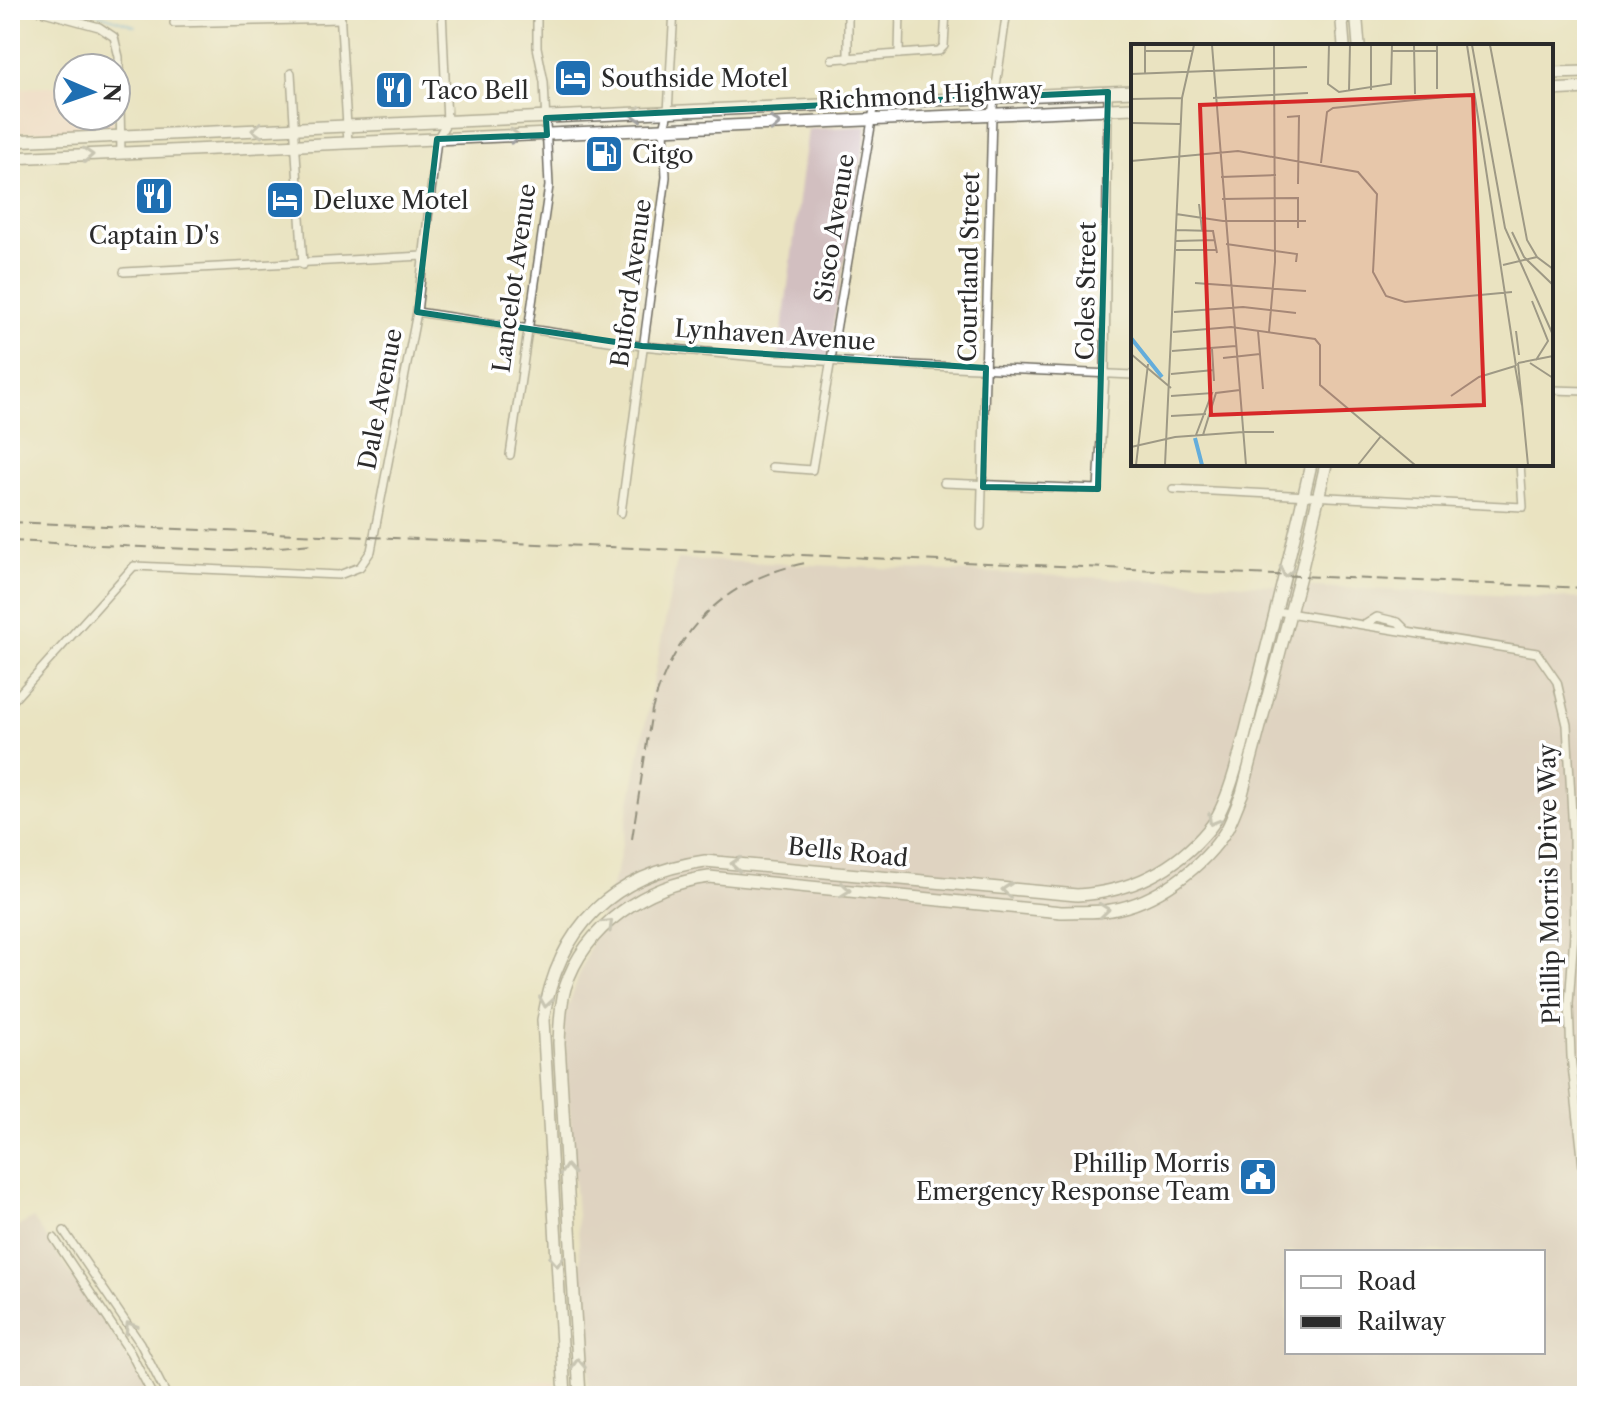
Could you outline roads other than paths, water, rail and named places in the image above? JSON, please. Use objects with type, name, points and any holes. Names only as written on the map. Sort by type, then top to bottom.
[{"type":"main road","points":[[1341,10],[1344,44]]},
{"type":"main road","points":[[1356,10],[1359,44]]},
{"type":"main road","points":[[1553,73],[1587,72]]},
{"type":"main road","points":[[1553,90],[1587,88]]},
{"type":"main road","name":"Richmond Highway","points":[[10,141],[1131,91]]},
{"type":"main road","name":"Richmond Highway","points":[[10,158],[1131,108]]},
{"type":"main road","name":"Bells Road","points":[[580,1396],[559,1043],[565,988],[582,955],[609,921],[637,901],[681,881],[709,877],[1061,912],[1112,910],[1144,899],[1172,883],[1212,849],[1228,828],[1242,794],[1276,611],[1310,466]]},
{"type":"main road","name":"Bells Road","points":[[565,1396],[543,1020],[549,988],[562,954],[581,923],[605,902],[633,884],[679,865],[705,861],[1077,895],[1107,893],[1165,870],[1189,851],[1212,826],[1251,733],[1290,613],[1326,466]]},
{"type":"main road","points":[[773,883],[774,867]]},
{"type":"main road","points":[[979,903],[981,888]]},
{"type":"main road","points":[[548,1114],[563,1113]]},
{"type":"main road","points":[[562,1333],[576,1331]]},
{"type":"street","points":[[37,10],[99,27],[114,37],[119,57],[121,153]]},
{"type":"street","points":[[229,10],[230,22]]},
{"type":"street","points":[[442,10],[447,122]]},
{"type":"street","name":"Lancelot Avenue","points":[[510,455],[549,186],[544,82],[537,47],[537,10]]},
{"type":"street","name":"Buford Avenue","points":[[621,513],[666,177],[664,129],[668,112],[674,10]]},
{"type":"street","points":[[848,10],[848,59]]},
{"type":"street","points":[[899,54],[900,10]]},
{"type":"street","points":[[832,59],[939,51],[944,46],[946,10]]},
{"type":"street","name":"Courtland Street","points":[[981,526],[992,114],[1007,10]]},
{"type":"street","points":[[174,23],[340,15],[348,143]]},
{"type":"street","points":[[291,73],[303,265]]},
{"type":"street","name":"Coles Street","points":[[983,487],[1098,489],[1105,374],[1108,92]]},
{"type":"street","name":"Sisco Avenue","points":[[772,467],[812,470],[875,103]]},
{"type":"street","name":"Dale Avenue","points":[[10,704],[134,566],[339,575],[360,567],[371,551],[417,312],[437,139],[447,122]]},
{"type":"street","points":[[124,272],[303,265],[423,256]]},
{"type":"street","name":"Lynhaven Avenue","points":[[417,312],[642,346],[777,359],[1131,375]]},
{"type":"street","points":[[1553,390],[1587,391]]},
{"type":"street","points":[[1173,489],[1523,507],[1520,466]]},
{"type":"street","points":[[944,483],[983,487]]},
{"type":"street","name":"Phillip Morris Drive Way","points":[[1276,611],[1366,624],[1377,617],[1398,622],[1408,631],[1537,653],[1557,682],[1567,725],[1572,798],[1574,934],[1569,1004],[1571,1056],[1587,1203]]},
{"type":"street","points":[[64,1231],[140,1343],[167,1396]]},
{"type":"street","points":[[54,1238],[130,1352],[153,1396]]},
{"type":"waterway","points":[[88,10],[135,26]]},
{"type":"railway","points":[[10,522],[1587,588]]},
{"type":"railway","points":[[10,541],[233,551],[313,544]]},
{"type":"railway","points":[[632,839],[652,710],[674,656],[706,613],[727,596],[750,582],[805,563]]},
{"type":"place","name":"Southside Motel","points":[[573,78]]},
{"type":"place","name":"Taco Bell","points":[[394,90]]},
{"type":"place","name":"Citgo","points":[[604,154]]},
{"type":"place","name":"Captain D's","points":[[154,196]]},
{"type":"place","name":"Deluxe Motel","points":[[285,200]]},
{"type":"place","name":"Phillip Morris Emergency Response Team","points":[[1258,1177]]}]
